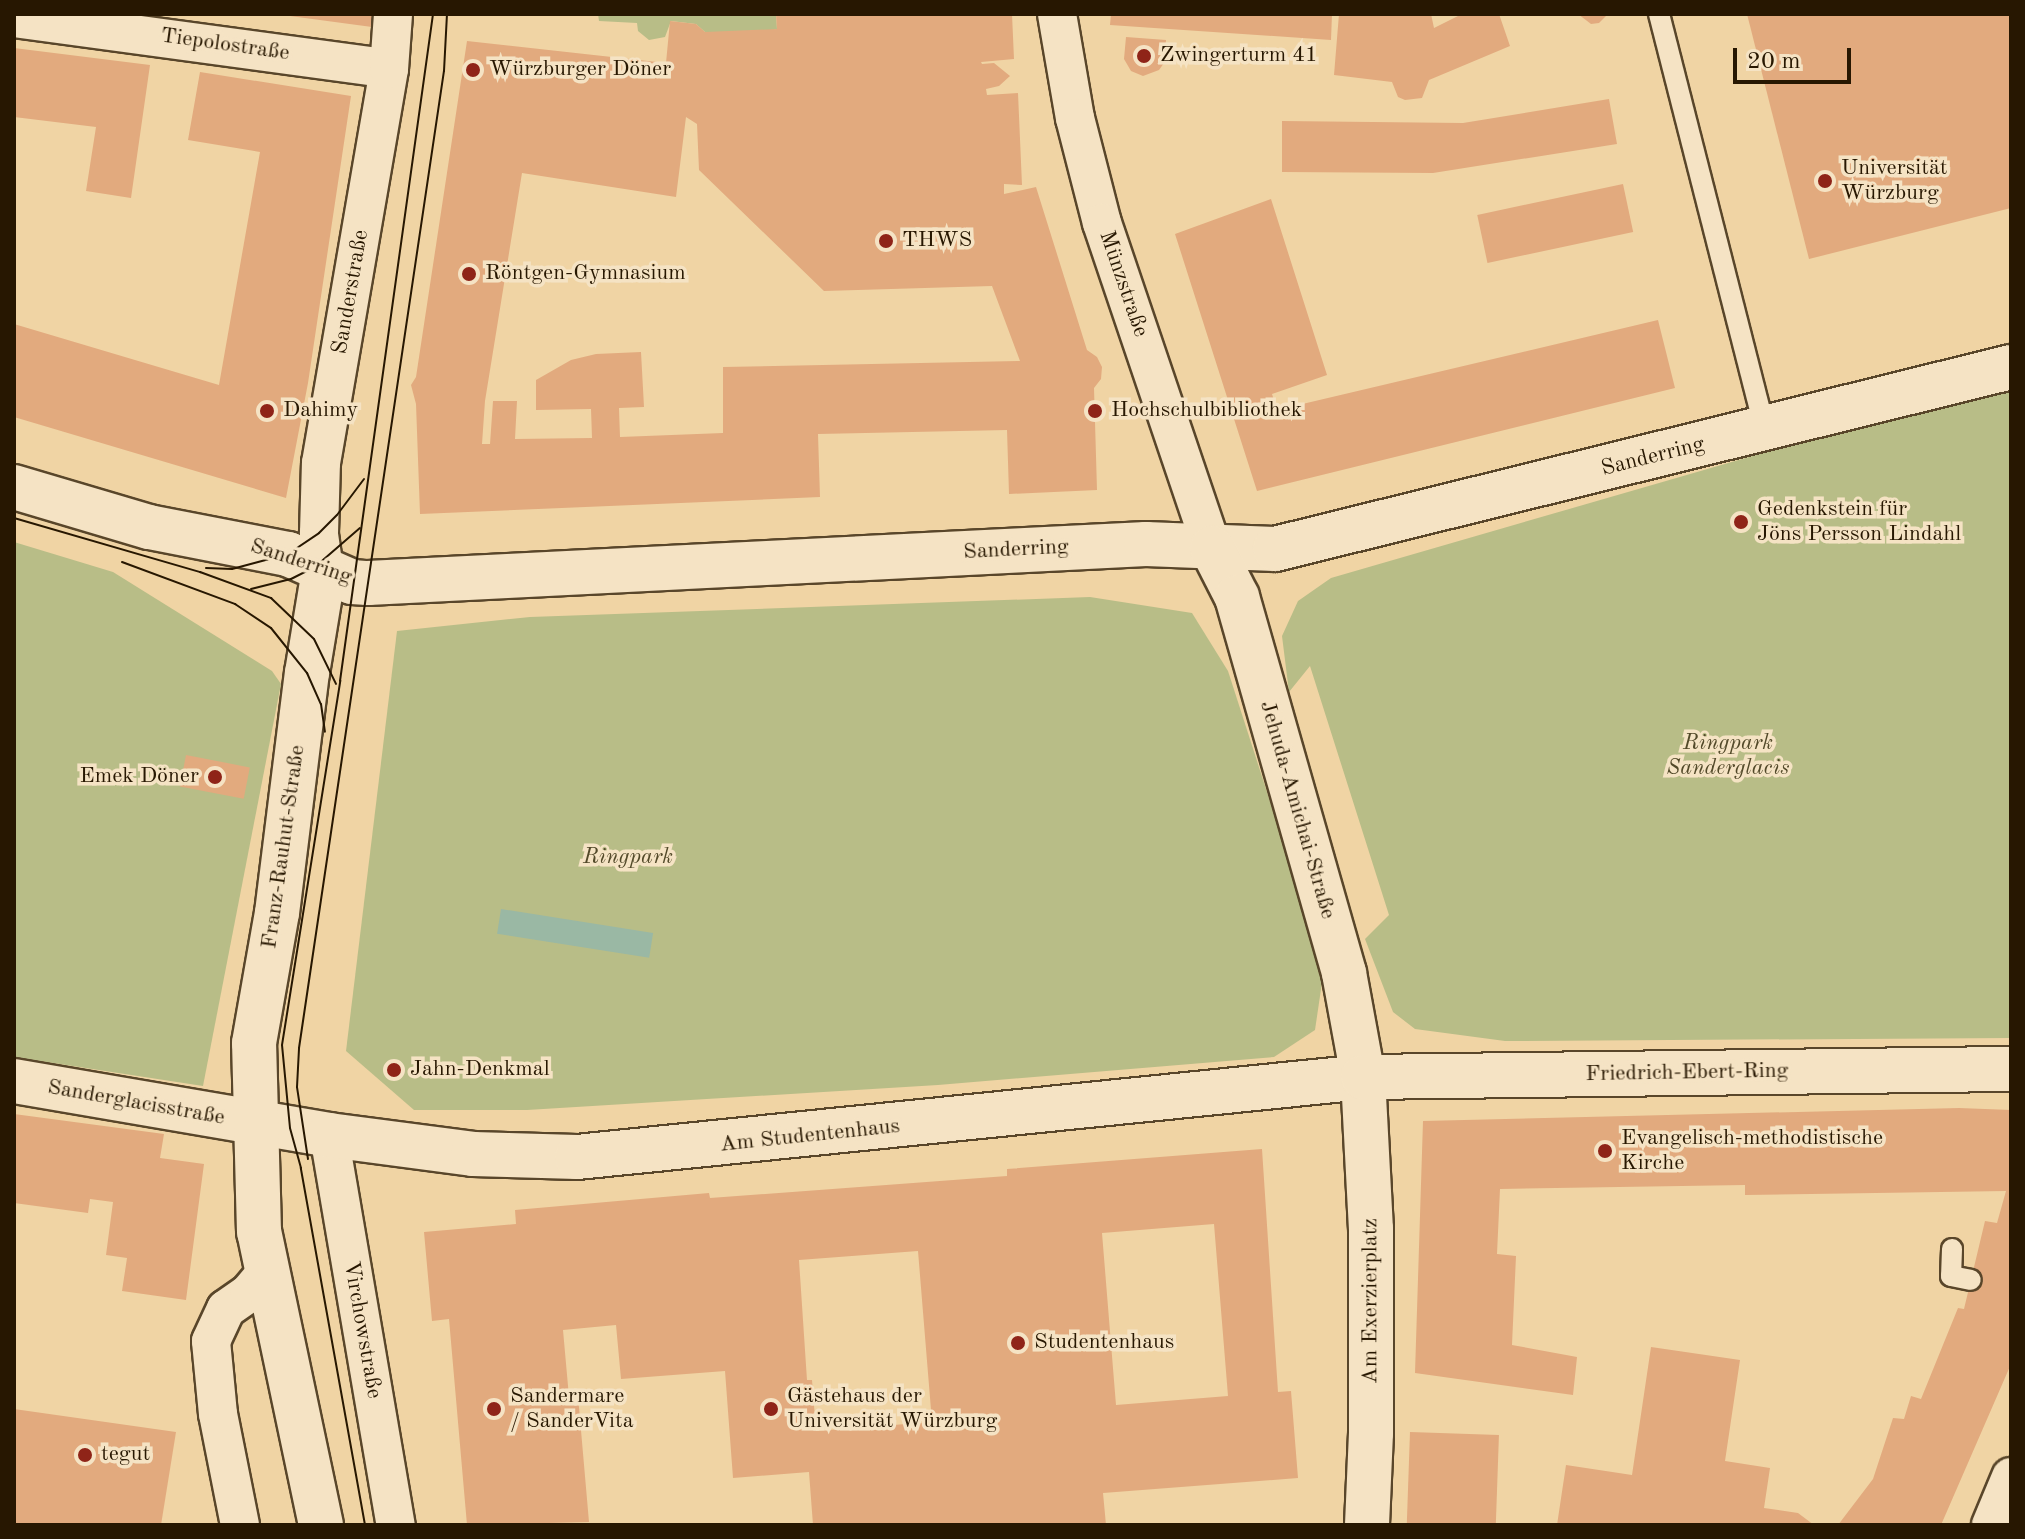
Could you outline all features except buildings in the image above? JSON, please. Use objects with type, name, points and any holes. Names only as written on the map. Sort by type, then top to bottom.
[{"type":"street","name":"Sanderstraße","points":[[324,570],[319,533],[321,463],[389,69],[393,14]]},
{"type":"street","name":"Münzstraße","points":[[1057,14],[1075,118],[1102,223],[1212,548]]},
{"type":"street","name":"Tiepolostraße","points":[[14,18],[389,69]]},
{"type":"street","name":"Sanderring","points":[[14,487],[149,527],[288,554],[352,582],[368,583],[1146,544],[1275,549],[2011,367]]},
{"type":"street","name":"Jehuda-Amichai-Straße","points":[[1212,548],[1237,597],[1344,973],[1363,1077]]},
{"type":"street","name":"Franz-Rauhut-Straße","points":[[258,1125],[254,1043],[277,913],[307,673],[324,570]]},
{"type":"street","name":"Friedrich-Ebert-Ring","points":[[1363,1077],[2011,1069]]},
{"type":"street","name":"Am Studentenhaus","points":[[258,1125],[473,1154],[577,1157],[1363,1077]]},
{"type":"street","name":"Am Exerzierplatz","points":[[1363,1077],[1371,1229],[1371,1433],[1367,1525]]},
{"type":"street","name":"Sanderglacisstraße","points":[[14,1081],[258,1125]]},
{"type":"street","points":[[258,1125],[259,1232],[321,1525]]},
{"type":"street","name":"Virchowstraße","points":[[329,1135],[396,1525]]},
{"type":"street","points":[[240,1525],[218,1414],[211,1341],[226,1309],[249,1293],[269,1269]]},
{"type":"street","points":[[1991,1525],[2011,1477]]},
{"type":"lane","points":[[1659,14],[1765,430]]},
{"type":"lane","points":[[1952,1249],[1951,1276],[1971,1280]]},
{"type":"green space","points":[[598,14],[776,14],[777,29],[705,49],[705,32],[696,24],[671,21],[665,37],[649,40],[638,31],[637,23],[599,21]]},
{"type":"green space","name":"Ringpark Sanderglacis","points":[[2011,381],[2011,1038],[1505,1041],[1415,1029],[1393,1012],[1365,939],[1389,915],[1310,666],[1289,692],[1282,636],[1298,601],[1331,578]]},
{"type":"green space","points":[[14,542],[113,572],[272,671],[281,684],[203,1086],[14,1057]]},
{"type":"green space","name":"Ringpark","points":[[1090,597],[1192,613],[1228,671],[1324,969],[1315,1030],[1274,1057],[938,1085],[527,1110],[414,1110],[346,1051],[397,631],[530,617]]},
{"type":"shaded area","points":[[501,909],[653,933],[649,958],[497,934]]},
{"type":"tram line","points":[[365,1525],[301,1168],[290,1128],[282,1045],[340,681],[433,14]]},
{"type":"tram line","points":[[308,1159],[297,1087],[299,1048],[444,71],[447,14]]},
{"type":"tram line","points":[[206,568],[232,569],[288,554],[319,533],[364,479]]},
{"type":"tram line","points":[[14,518],[200,572],[271,598],[314,639],[336,684]]},
{"type":"tram line","points":[[251,589],[291,579],[316,566],[360,528]]},
{"type":"tram line","points":[[122,562],[235,604],[271,628],[307,673],[321,704],[325,732]]},
{"type":"place","name":"Zwingerturm 41","points":[[1144,56]]},
{"type":"place","name":"Würzburger Döner","points":[[473,70]]},
{"type":"place","name":"Universität Würzburg","points":[[1825,181]]},
{"type":"place","name":"THWS","points":[[886,241]]},
{"type":"place","name":"Röntgen-Gymnasium","points":[[469,274]]},
{"type":"place","name":"Dahimy","points":[[267,411]]},
{"type":"place","name":"Hochschulbibliothek","points":[[1095,411]]},
{"type":"place","name":"Gedenkstein für Jöns Persson Lindahl","points":[[1741,522]]},
{"type":"place","name":"Emek Döner","points":[[215,777]]},
{"type":"place","name":"Jahn-Denkmal","points":[[394,1070]]},
{"type":"place","name":"Evangelisch-methodistische Kirche","points":[[1605,1151]]},
{"type":"place","name":"Studentenhaus","points":[[1018,1343]]},
{"type":"place","name":"Sandermare / SanderVita","points":[[494,1409]]},
{"type":"place","name":"Gästehaus der Universität Würzburg","points":[[771,1409]]},
{"type":"place","name":"tegut","points":[[85,1455]]}]
